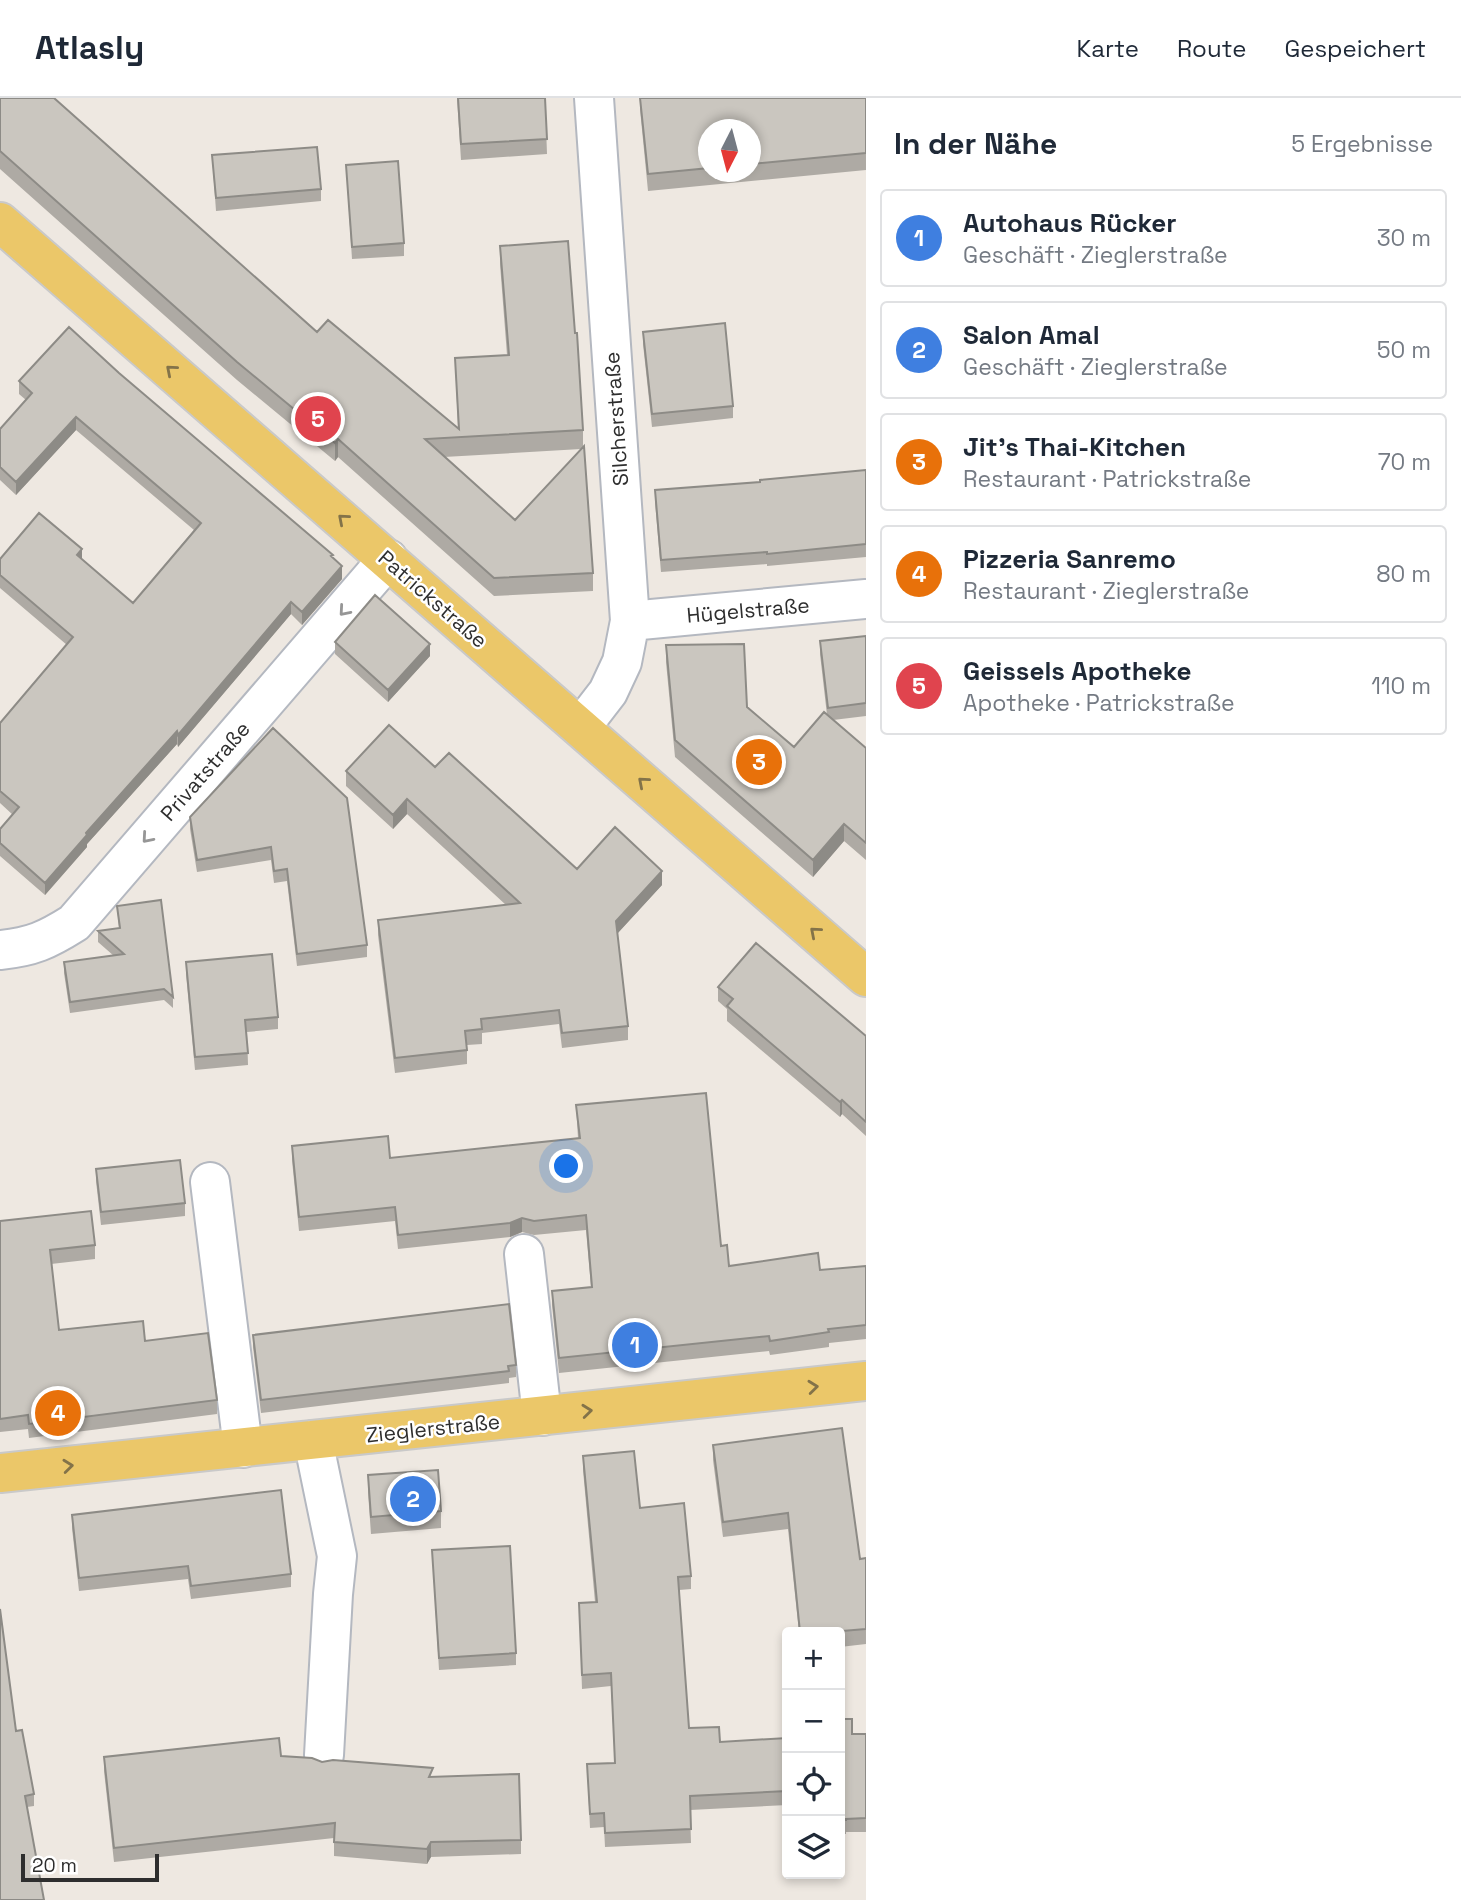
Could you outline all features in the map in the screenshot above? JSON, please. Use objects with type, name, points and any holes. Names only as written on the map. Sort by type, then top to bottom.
[{"type":"main road","name":"Patrickstraße","points":[[0,222],[866,976]]},
{"type":"main road","name":"Zieglerstraße","points":[[0,1473],[866,1381]]},
{"type":"street","name":"Silcherstraße","points":[[581,727],[608,692],[622,662],[630,621],[594,98]]},
{"type":"street","name":"Privatstraße","points":[[0,950],[20,948],[51,938],[74,923],[388,559]]},
{"type":"street","name":"Hügelstraße","points":[[630,621],[866,599]]},
{"type":"street","points":[[210,1182],[243,1448]]},
{"type":"street","points":[[524,1254],[542,1416]]},
{"type":"street","points":[[313,1440],[337,1556],[324,1755]]},
{"type":"building","points":[[0,98],[54,98],[317,332],[328,320],[459,429],[455,358],[509,355],[500,246],[568,241],[583,430],[425,439],[515,520],[584,446],[593,573],[494,578],[338,439],[335,443],[237,362],[0,151]]},
{"type":"building","points":[[458,98],[545,98],[547,139],[461,144]]},
{"type":"building","points":[[640,98],[866,98],[866,153],[761,163],[761,119],[698,119],[698,169],[648,174]]},
{"type":"building","points":[[317,147],[321,189],[216,198],[212,155]]},
{"type":"building","points":[[398,161],[404,243],[352,247],[346,165]]},
{"type":"building","points":[[725,323],[733,406],[652,414],[643,332]]},
{"type":"building","points":[[69,327],[119,373],[333,555],[331,556],[342,566],[302,612],[291,602],[178,735],[177,731],[45,883],[0,843],[0,829],[19,807],[0,791],[0,723],[73,637],[0,575],[0,559],[39,513],[82,549],[77,555],[133,603],[201,523],[76,417],[16,482],[0,467],[0,429],[32,393],[19,381]]},
{"type":"building","points":[[866,470],[866,544],[767,554],[661,560],[655,490]]},
{"type":"building","points":[[375,595],[430,644],[388,690],[335,642]]},
{"type":"building","points":[[866,636],[866,703],[828,708],[820,641]]},
{"type":"building","points":[[744,644],[747,707],[794,747],[824,712],[866,748],[866,843],[844,824],[813,860],[675,740],[666,645]]},
{"type":"building","points":[[389,725],[435,767],[449,753],[577,869],[615,827],[662,871],[616,921],[628,1026],[562,1033],[559,1010],[481,1019],[482,1029],[465,1031],[467,1050],[395,1058],[378,920],[520,903],[407,799],[393,815],[346,771]]},
{"type":"building","points":[[273,728],[347,798],[367,945],[297,954],[287,869],[274,871],[271,847],[197,860],[190,817]]},
{"type":"building","points":[[161,900],[173,997],[164,989],[70,1002],[64,962],[124,954],[98,931],[120,928],[117,906]]},
{"type":"building","points":[[756,943],[866,1036],[866,1122],[727,1006],[733,999],[718,987]]},
{"type":"building","points":[[272,954],[278,1017],[245,1020],[248,1053],[195,1057],[186,962]]},
{"type":"building","points":[[706,1093],[721,1246],[727,1245],[729,1266],[818,1253],[820,1270],[866,1266],[866,1325],[828,1329],[829,1332],[770,1341],[769,1336],[559,1358],[552,1291],[592,1287],[586,1215],[534,1221],[522,1218],[510,1223],[398,1235],[395,1207],[299,1217],[292,1146],[388,1136],[390,1158],[580,1138],[576,1105]]},
{"type":"building","points":[[180,1160],[185,1203],[101,1212],[96,1169]]},
{"type":"building","points":[[91,1211],[95,1245],[50,1250],[59,1330],[143,1321],[145,1341],[208,1333],[217,1400],[29,1424],[28,1415],[0,1419],[0,1221]]},
{"type":"building","points":[[509,1304],[516,1365],[508,1366],[509,1371],[261,1400],[253,1335]]},
{"type":"building","points":[[842,1428],[860,1559],[866,1558],[866,1629],[845,1631],[845,1627],[799,1627],[788,1513],[723,1522],[713,1445]]},
{"type":"building","points":[[634,1451],[640,1508],[684,1503],[691,1576],[678,1577],[689,1728],[719,1727],[720,1742],[782,1738],[782,1791],[690,1796],[691,1829],[605,1833],[604,1813],[590,1814],[587,1764],[615,1763],[611,1673],[582,1675],[579,1603],[597,1602],[583,1456]]},
{"type":"building","points":[[438,1470],[441,1511],[371,1517],[368,1475]]},
{"type":"building","points":[[281,1490],[291,1574],[191,1586],[188,1566],[79,1578],[72,1515]]},
{"type":"building","points":[[510,1546],[516,1653],[439,1658],[432,1550]]},
{"type":"building","points":[[0,1609],[16,1731],[22,1730],[34,1794],[25,1796],[44,1900],[0,1900]]},
{"type":"building","points":[[845,1719],[852,1719],[852,1734],[866,1734],[866,1818],[846,1820]]},
{"type":"building","points":[[279,1738],[281,1756],[312,1758],[322,1762],[333,1760],[433,1768],[429,1777],[519,1774],[521,1840],[431,1842],[427,1849],[334,1842],[335,1823],[114,1848],[104,1757]]},
{"type":"place","name":"Geissels Apotheke","points":[[318,419]]},
{"type":"place","name":"Jit's Thai-Kitchen","points":[[759,762]]},
{"type":"place","name":"Autohaus Rücker","points":[[635,1345]]},
{"type":"place","name":"Pizzeria Sanremo","points":[[58,1413]]},
{"type":"place","name":"Salon Amal","points":[[413,1499]]}]
